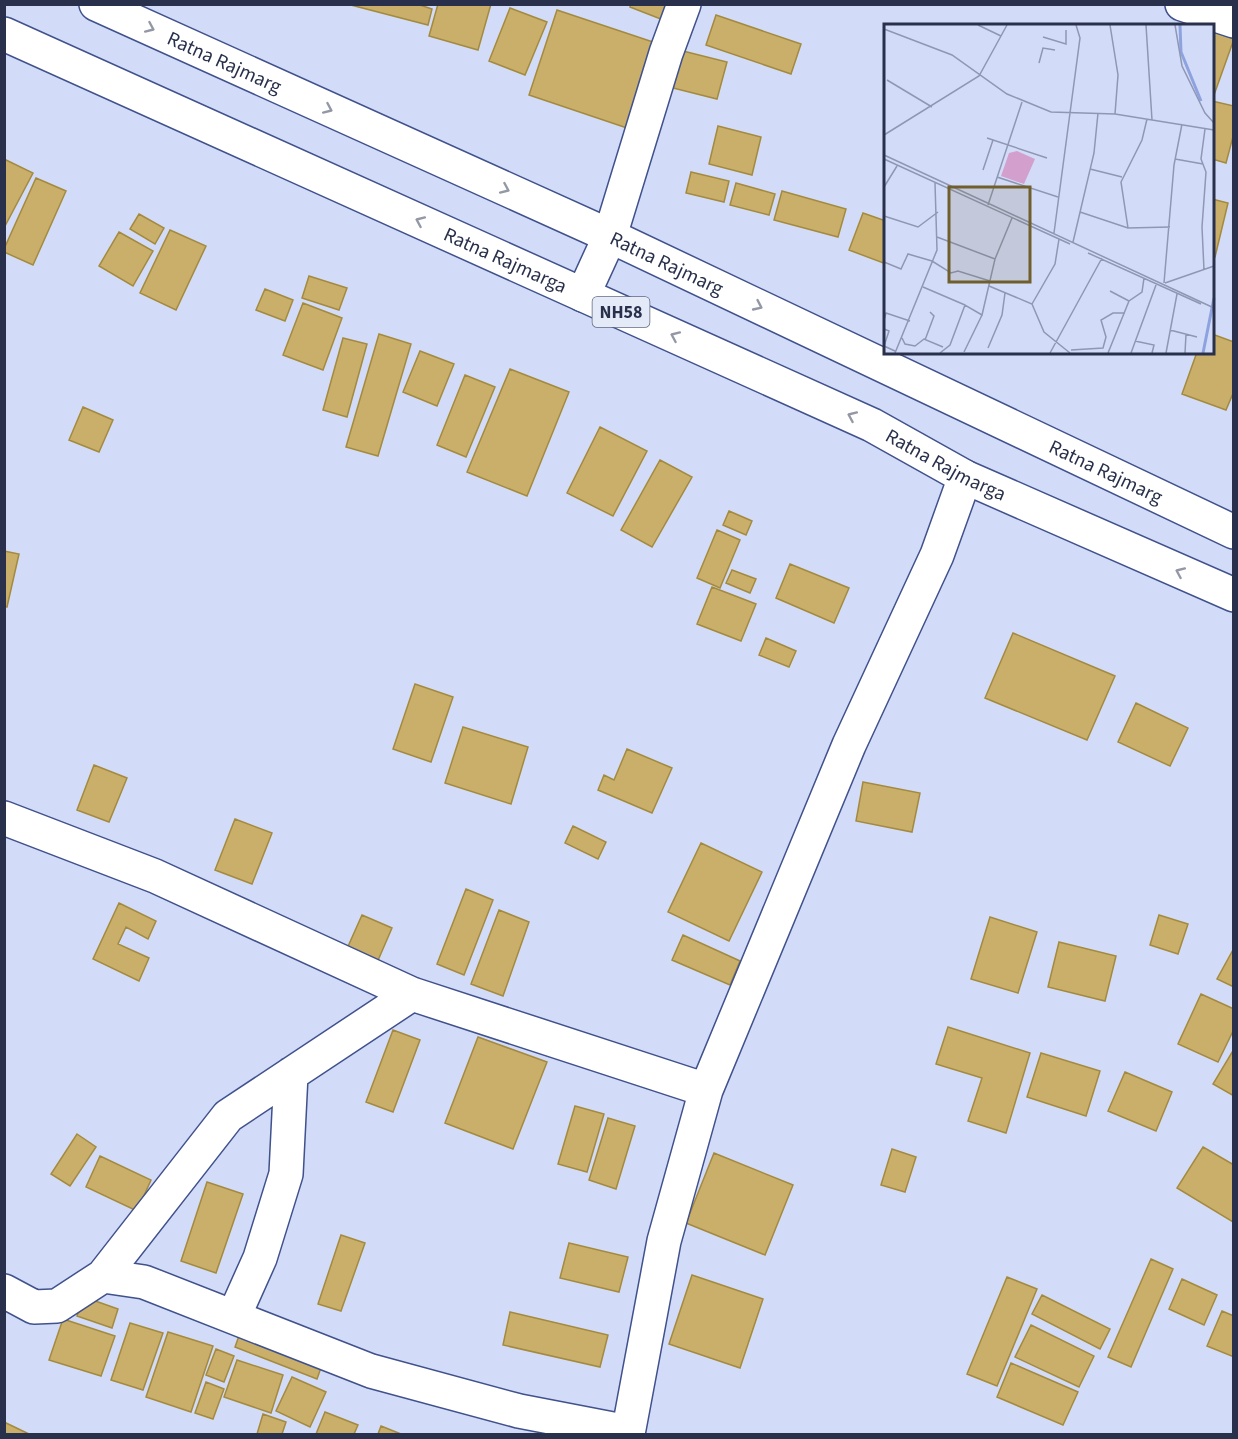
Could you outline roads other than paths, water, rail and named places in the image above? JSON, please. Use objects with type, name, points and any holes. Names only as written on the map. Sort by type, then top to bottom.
[{"type":"street","name":"Ratna Rajmarg","points":[[96,4],[610,236],[1233,532]]},
{"type":"street","points":[[583,295],[610,236],[666,53],[684,4]]},
{"type":"street","points":[[1182,4],[1233,21]]},
{"type":"street","name":"Ratna Rajmarga","points":[[4,34],[872,425],[965,477],[1233,595]]},
{"type":"street","points":[[103,1276],[144,1282],[371,1371],[519,1411],[628,1433],[664,1241],[706,1090],[845,756],[937,555],[965,477]]},
{"type":"street","points":[[4,819],[155,876],[412,994],[706,1090]]},
{"type":"street","points":[[4,1291],[34,1307],[57,1306],[103,1276],[228,1116],[412,994]]},
{"type":"street","points":[[234,1316],[260,1258],[286,1174],[291,1074]]}]
